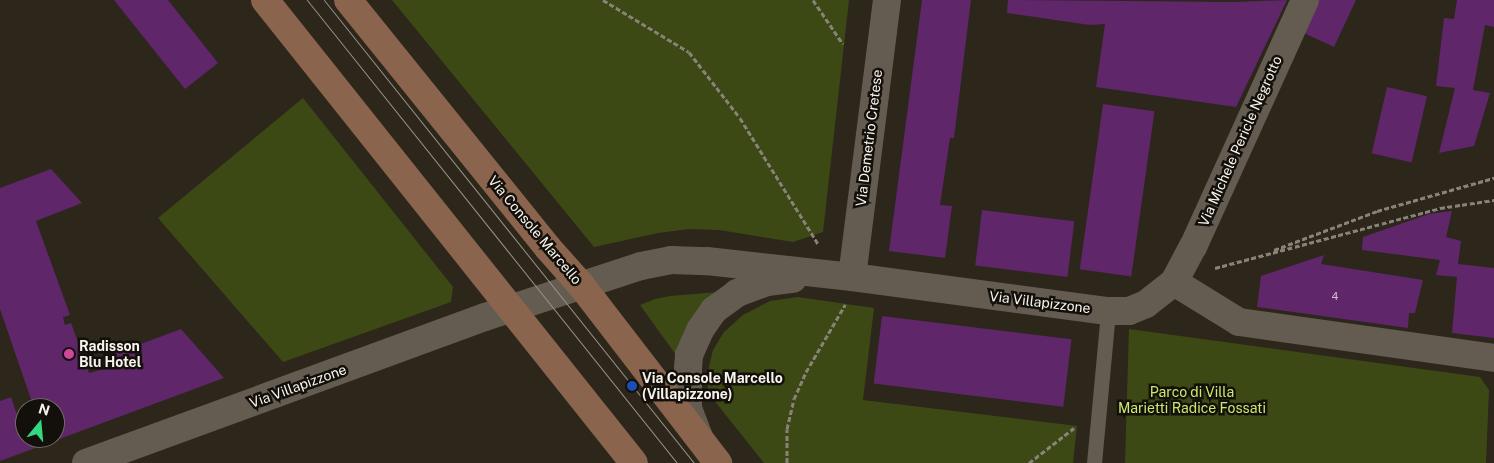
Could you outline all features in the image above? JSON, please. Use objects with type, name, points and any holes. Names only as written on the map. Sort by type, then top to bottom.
[{"type":"main road","points":[[265,0],[510,310],[634,463]]},
{"type":"main road","name":"Via Console Marcello","points":[[348,0],[548,248],[581,285],[718,463]]},
{"type":"street","name":"Via Demetrio Cretese","points":[[850,289],[887,0]]},
{"type":"street","name":"Via Michele Pericle Negrotto","points":[[1174,282],[1193,247],[1305,0]]},
{"type":"street","name":"Via Villapizzone","points":[[95,462],[581,285],[641,266],[671,260],[707,261],[850,289],[1108,311],[1129,310],[1146,304],[1174,282]]},
{"type":"street","points":[[700,441],[688,409],[689,355],[700,330],[714,310],[738,293],[767,282],[850,289]]},
{"type":"street","points":[[1174,282],[1239,322],[1488,357]]},
{"type":"lane","points":[[1094,463],[1108,311]]},
{"type":"path","points":[[603,0],[689,52],[740,118],[819,245]]},
{"type":"path","points":[[813,0],[843,44]]},
{"type":"path","points":[[1494,178],[1378,211],[1257,256],[1440,208],[1494,200]]},
{"type":"path","points":[[787,463],[786,429],[794,399],[806,372],[850,289]]},
{"type":"path","points":[[1029,463],[1098,410]]},
{"type":"green space","points":[[392,0],[849,0],[823,232],[793,242],[719,230],[689,229],[658,233],[594,247]]},
{"type":"green space","points":[[303,98],[453,287],[451,302],[283,362],[158,218]]},
{"type":"green space","points":[[719,292],[676,355],[640,305],[670,296]]},
{"type":"green space","points":[[798,297],[874,308],[863,400],[1077,426],[1073,463],[764,463],[717,404],[708,389],[708,371],[713,350],[724,332],[743,315],[770,301]]},
{"type":"green space","name":"Parco di Villa Marietti Radice Fossati","points":[[1129,329],[1480,377],[1489,390],[1486,463],[1125,463]]},
{"type":"building","points":[[114,0],[168,0],[218,63],[185,89]]},
{"type":"building","points":[[922,0],[971,0],[954,138],[950,138],[940,205],[952,206],[945,258],[889,251]]},
{"type":"building","points":[[1008,0],[1234,2],[1287,0],[1236,107],[1096,87],[1105,24],[1090,25],[1007,13]]},
{"type":"building","points":[[1319,0],[1356,0],[1334,47],[1304,33]]},
{"type":"building","points":[[1457,0],[1494,0],[1494,27],[1485,25],[1473,90],[1490,93],[1474,146],[1439,153],[1455,88],[1436,86],[1444,18],[1454,19]]},
{"type":"building","points":[[1387,87],[1427,96],[1412,162],[1372,153]]},
{"type":"building","points":[[1103,104],[1154,111],[1131,277],[1080,269]]},
{"type":"building","points":[[51,169],[82,203],[36,221],[70,315],[63,317],[65,325],[71,323],[89,373],[104,369],[101,359],[181,329],[224,378],[65,437],[65,398],[31,398],[0,309],[0,188]]},
{"type":"building","points":[[982,210],[1074,221],[1067,277],[975,266]]},
{"type":"building","points":[[1452,211],[1446,237],[1461,241],[1458,264],[1494,268],[1494,338],[1452,333],[1457,277],[1436,275],[1440,260],[1362,250],[1363,237],[1429,214]]},
{"type":"building","points":[[1324,255],[1321,264],[1423,280],[1415,313],[1409,313],[1408,328],[1257,307],[1261,276]]},
{"type":"building","points":[[882,316],[1072,339],[1063,407],[874,383]]},
{"type":"building","points":[[11,397],[15,409],[15,448],[35,448],[0,461],[0,401]]},
{"type":"tram line","points":[[307,0],[677,463]]},
{"type":"tram line","points":[[324,0],[694,463]]},
{"type":"place","name":"Radisson Blu Hotel","points":[[69,354]]},
{"type":"place","name":"Via Console Marcello (Villapizzone)","points":[[632,386]]}]
